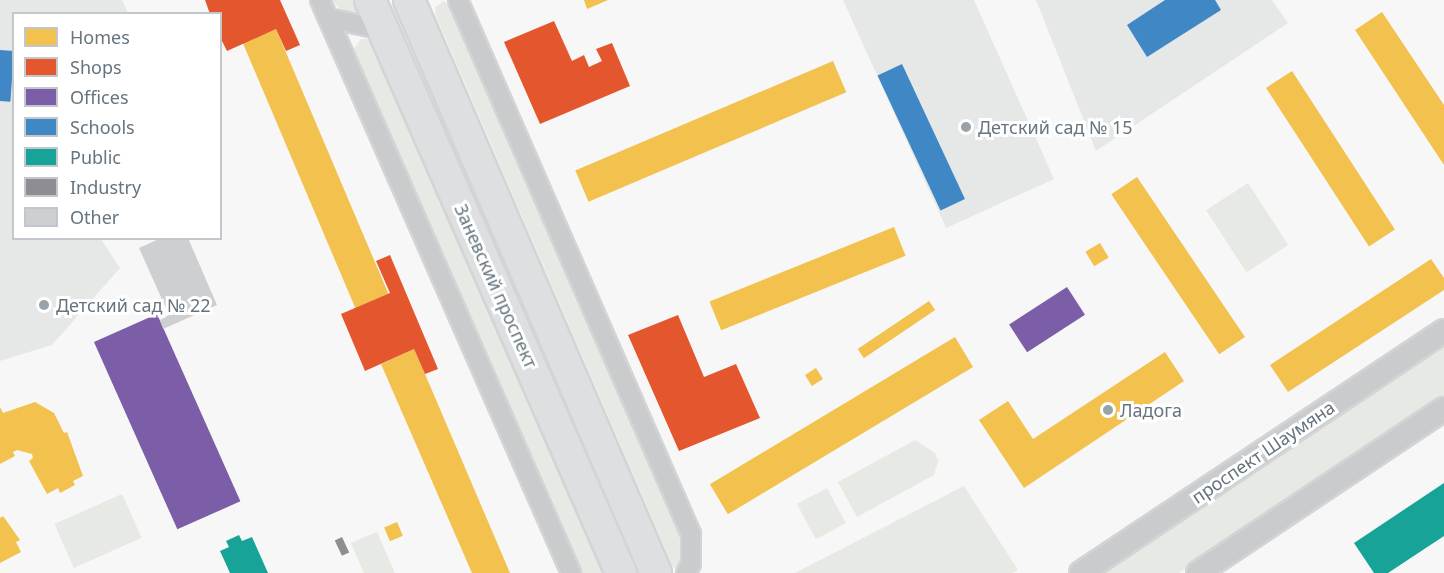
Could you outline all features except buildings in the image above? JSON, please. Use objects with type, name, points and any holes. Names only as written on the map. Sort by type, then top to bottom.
[{"type":"main road","name":"Заневский проспект","points":[[370,0],[621,573]]},
{"type":"main road","name":"Заневский проспект","points":[[417,5],[656,573]]},
{"type":"street","points":[[320,0],[571,573]]},
{"type":"street","points":[[459,0],[692,534],[691,564],[686,573]]},
{"type":"street","points":[[328,18],[384,30]]},
{"type":"street","name":"проспект Шаумяна","points":[[1082,573],[1444,331]]},
{"type":"street","points":[[1198,573],[1444,409]]},
{"type":"shaded area","name":"Детский сад № 22","points":[[0,0],[122,0],[128,12],[12,12],[12,240],[102,240],[120,268],[52,345],[0,361]]},
{"type":"shaded area","points":[[332,0],[354,0],[359,14],[340,9]]},
{"type":"shaded area","name":"Детский сад № 15","points":[[843,0],[974,0],[1054,179],[946,228]]},
{"type":"shaded area","points":[[1036,0],[1272,0],[1288,23],[1096,151]]},
{"type":"shaded area","points":[[444,1],[452,9],[684,542],[685,556],[679,571],[673,567],[436,16],[435,7]]},
{"type":"shaded area","points":[[361,39],[367,39],[374,47],[603,573],[580,573],[353,50]]},
{"type":"shaded area","points":[[1248,183],[1288,245],[1246,272],[1206,210]]},
{"type":"shaded area","points":[[1444,347],[1444,398],[1179,573],[1102,573]]},
{"type":"shaded area","points":[[915,440],[935,453],[938,461],[934,475],[857,517],[838,482]]},
{"type":"shaded area","points":[[964,486],[1018,570],[1012,573],[795,573]]},
{"type":"shaded area","points":[[827,488],[846,523],[816,539],[797,504]]},
{"type":"shaded area","points":[[122,494],[142,538],[74,568],[54,524]]},
{"type":"shaded area","points":[[377,532],[395,573],[364,573],[351,543]]},
{"type":"place","name":"Детский сад № 15","points":[[966,127]]},
{"type":"place","name":"Детский сад № 22","points":[[44,305]]},
{"type":"place","name":"Ладога","points":[[1108,410]]}]
